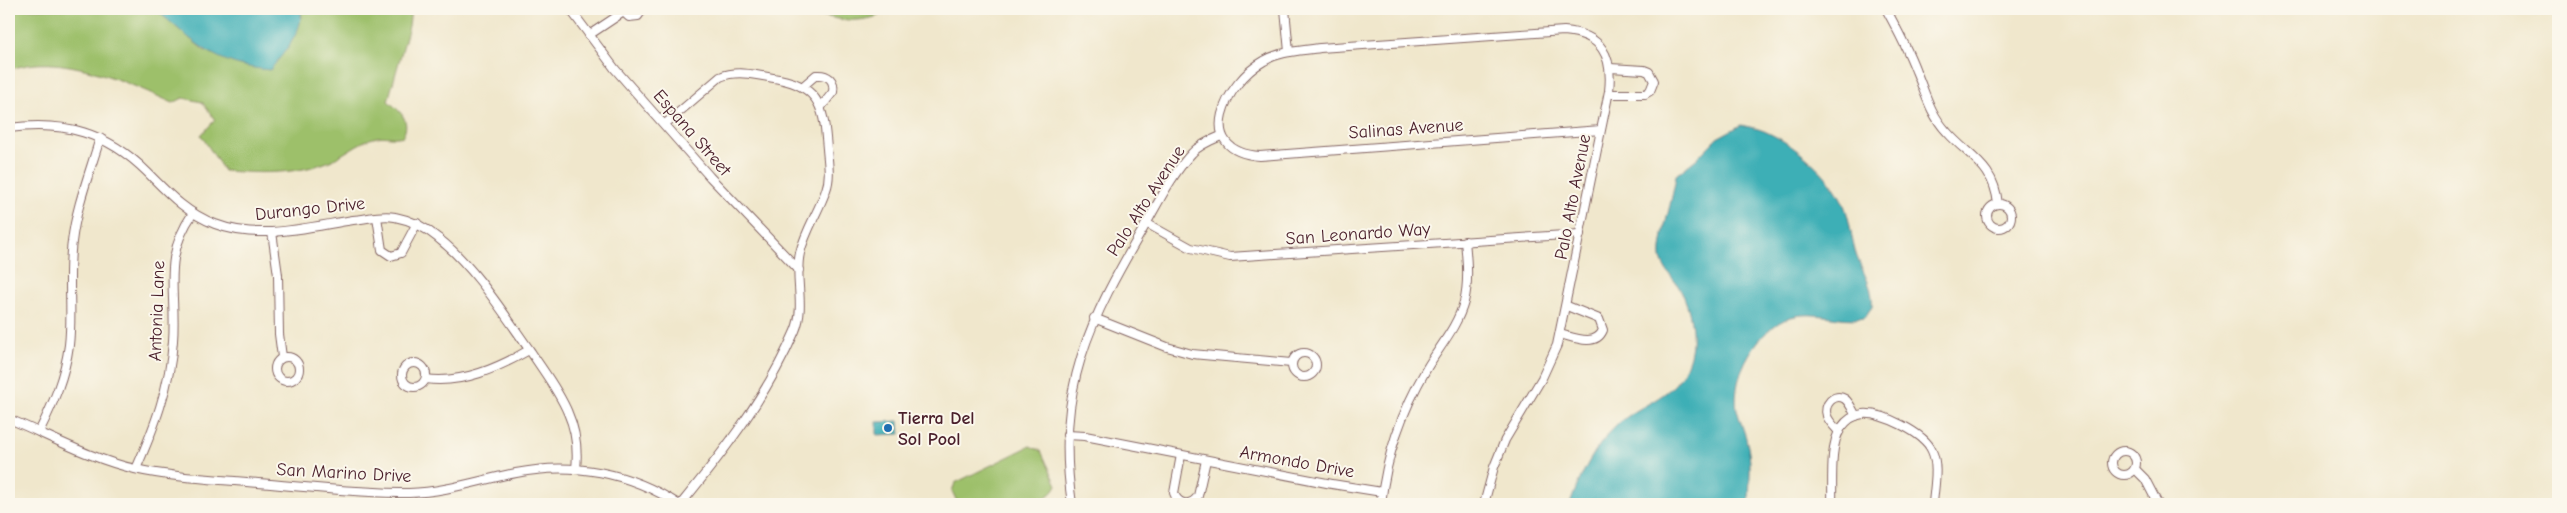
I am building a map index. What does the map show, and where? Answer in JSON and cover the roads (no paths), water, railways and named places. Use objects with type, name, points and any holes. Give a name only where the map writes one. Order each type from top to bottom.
[{"type":"street","name":"Espana Street","points":[[570,9],[600,52],[710,177],[799,270]]},
{"type":"street","points":[[589,35],[621,11],[634,17],[644,9]]},
{"type":"street","points":[[1285,9],[1289,52]]},
{"type":"street","points":[[1886,9],[1937,120],[1957,143],[1983,165],[1996,187],[1998,204]]},
{"type":"street","name":"Palo Alto Avenue","points":[[1072,504],[1067,435],[1079,362],[1094,318],[1146,223],[1192,153],[1221,136],[1223,115],[1232,91],[1239,82],[1264,61],[1289,52],[1564,31],[1583,34],[1591,38],[1606,53],[1610,68],[1609,94],[1567,306],[1560,334],[1542,378],[1504,440],[1484,504]]},
{"type":"street","points":[[1609,94],[1645,94],[1650,91],[1654,81],[1650,72],[1644,70],[1610,68]]},
{"type":"street","points":[[665,124],[720,77],[728,74],[750,74],[791,81],[802,87],[821,108],[829,180],[800,253],[800,303],[795,331],[761,398],[741,429],[680,504]]},
{"type":"street","points":[[802,87],[816,75],[828,76],[832,81],[833,92],[821,108]]},
{"type":"street","name":"Durango Drive","points":[[9,128],[58,125],[100,138],[133,159],[168,194],[193,213],[231,229],[272,232],[377,216],[392,216],[417,223],[440,240],[476,278],[502,310],[553,384],[569,415],[577,444],[576,469]]},
{"type":"street","name":"Salinas Avenue","points":[[1221,136],[1226,144],[1236,152],[1260,156],[1601,130]]},
{"type":"street","points":[[39,432],[53,404],[65,367],[70,324],[72,242],[75,224],[100,138]]},
{"type":"street","name":"Antonia Lane","points":[[136,469],[159,414],[165,391],[173,342],[173,254],[182,229],[193,213]]},
{"type":"street","name":"Durango Drive","points":[[377,216],[382,250],[391,256],[401,253],[417,223]]},
{"type":"street","name":"San Leonardo Way","points":[[1146,223],[1191,248],[1230,257],[1580,234]]},
{"type":"street","points":[[272,232],[278,274],[279,334],[282,357]]},
{"type":"street","points":[[1381,504],[1392,448],[1405,414],[1426,370],[1456,324],[1464,301],[1467,280],[1465,241]]},
{"type":"street","points":[[1560,334],[1591,340],[1599,337],[1604,330],[1599,318],[1567,306]]},
{"type":"street","points":[[1094,318],[1167,347],[1192,354],[1291,363]]},
{"type":"street","points":[[426,379],[444,381],[460,378],[488,370],[529,350]]},
{"type":"street","points":[[1839,432],[1826,414],[1826,406],[1832,400],[1840,397],[1846,400],[1856,416]]},
{"type":"street","points":[[1832,504],[1834,452],[1839,432],[1846,422],[1856,416],[1870,414],[1915,432],[1927,441],[1934,458],[1933,504]]},
{"type":"street","name":"San Marino Drive","points":[[9,419],[98,458],[136,469],[173,475],[410,493],[440,490],[541,468],[576,469],[616,475],[636,481],[680,504]]},
{"type":"street","name":"Armondo Drive","points":[[1067,435],[1084,436],[1382,492]]},
{"type":"street","points":[[1181,455],[1174,493],[1180,502],[1185,504],[1190,503],[1198,496],[1206,460]]},
{"type":"street","points":[[2135,469],[2145,479],[2158,504]]},
{"type":"water","points":[[155,9],[301,9],[301,17],[292,42],[270,70],[234,63],[219,57],[194,42]]},
{"type":"water","points":[[1741,125],[1764,131],[1787,143],[1810,161],[1831,182],[1846,211],[1855,251],[1870,288],[1872,307],[1864,318],[1846,319],[1818,315],[1791,317],[1779,323],[1757,342],[1742,368],[1736,396],[1737,410],[1746,437],[1749,454],[1749,504],[1570,504],[1588,462],[1608,434],[1626,417],[1667,391],[1683,373],[1689,359],[1692,342],[1690,314],[1680,289],[1666,270],[1661,257],[1662,240],[1676,175],[1695,160],[1717,138]]},
{"type":"water","name":"Tierra Del Sol Pool","points":[[899,421],[900,434],[877,435],[877,422]]},
{"type":"place","name":"Tierra Del Sol Pool","points":[[888,428]]}]
